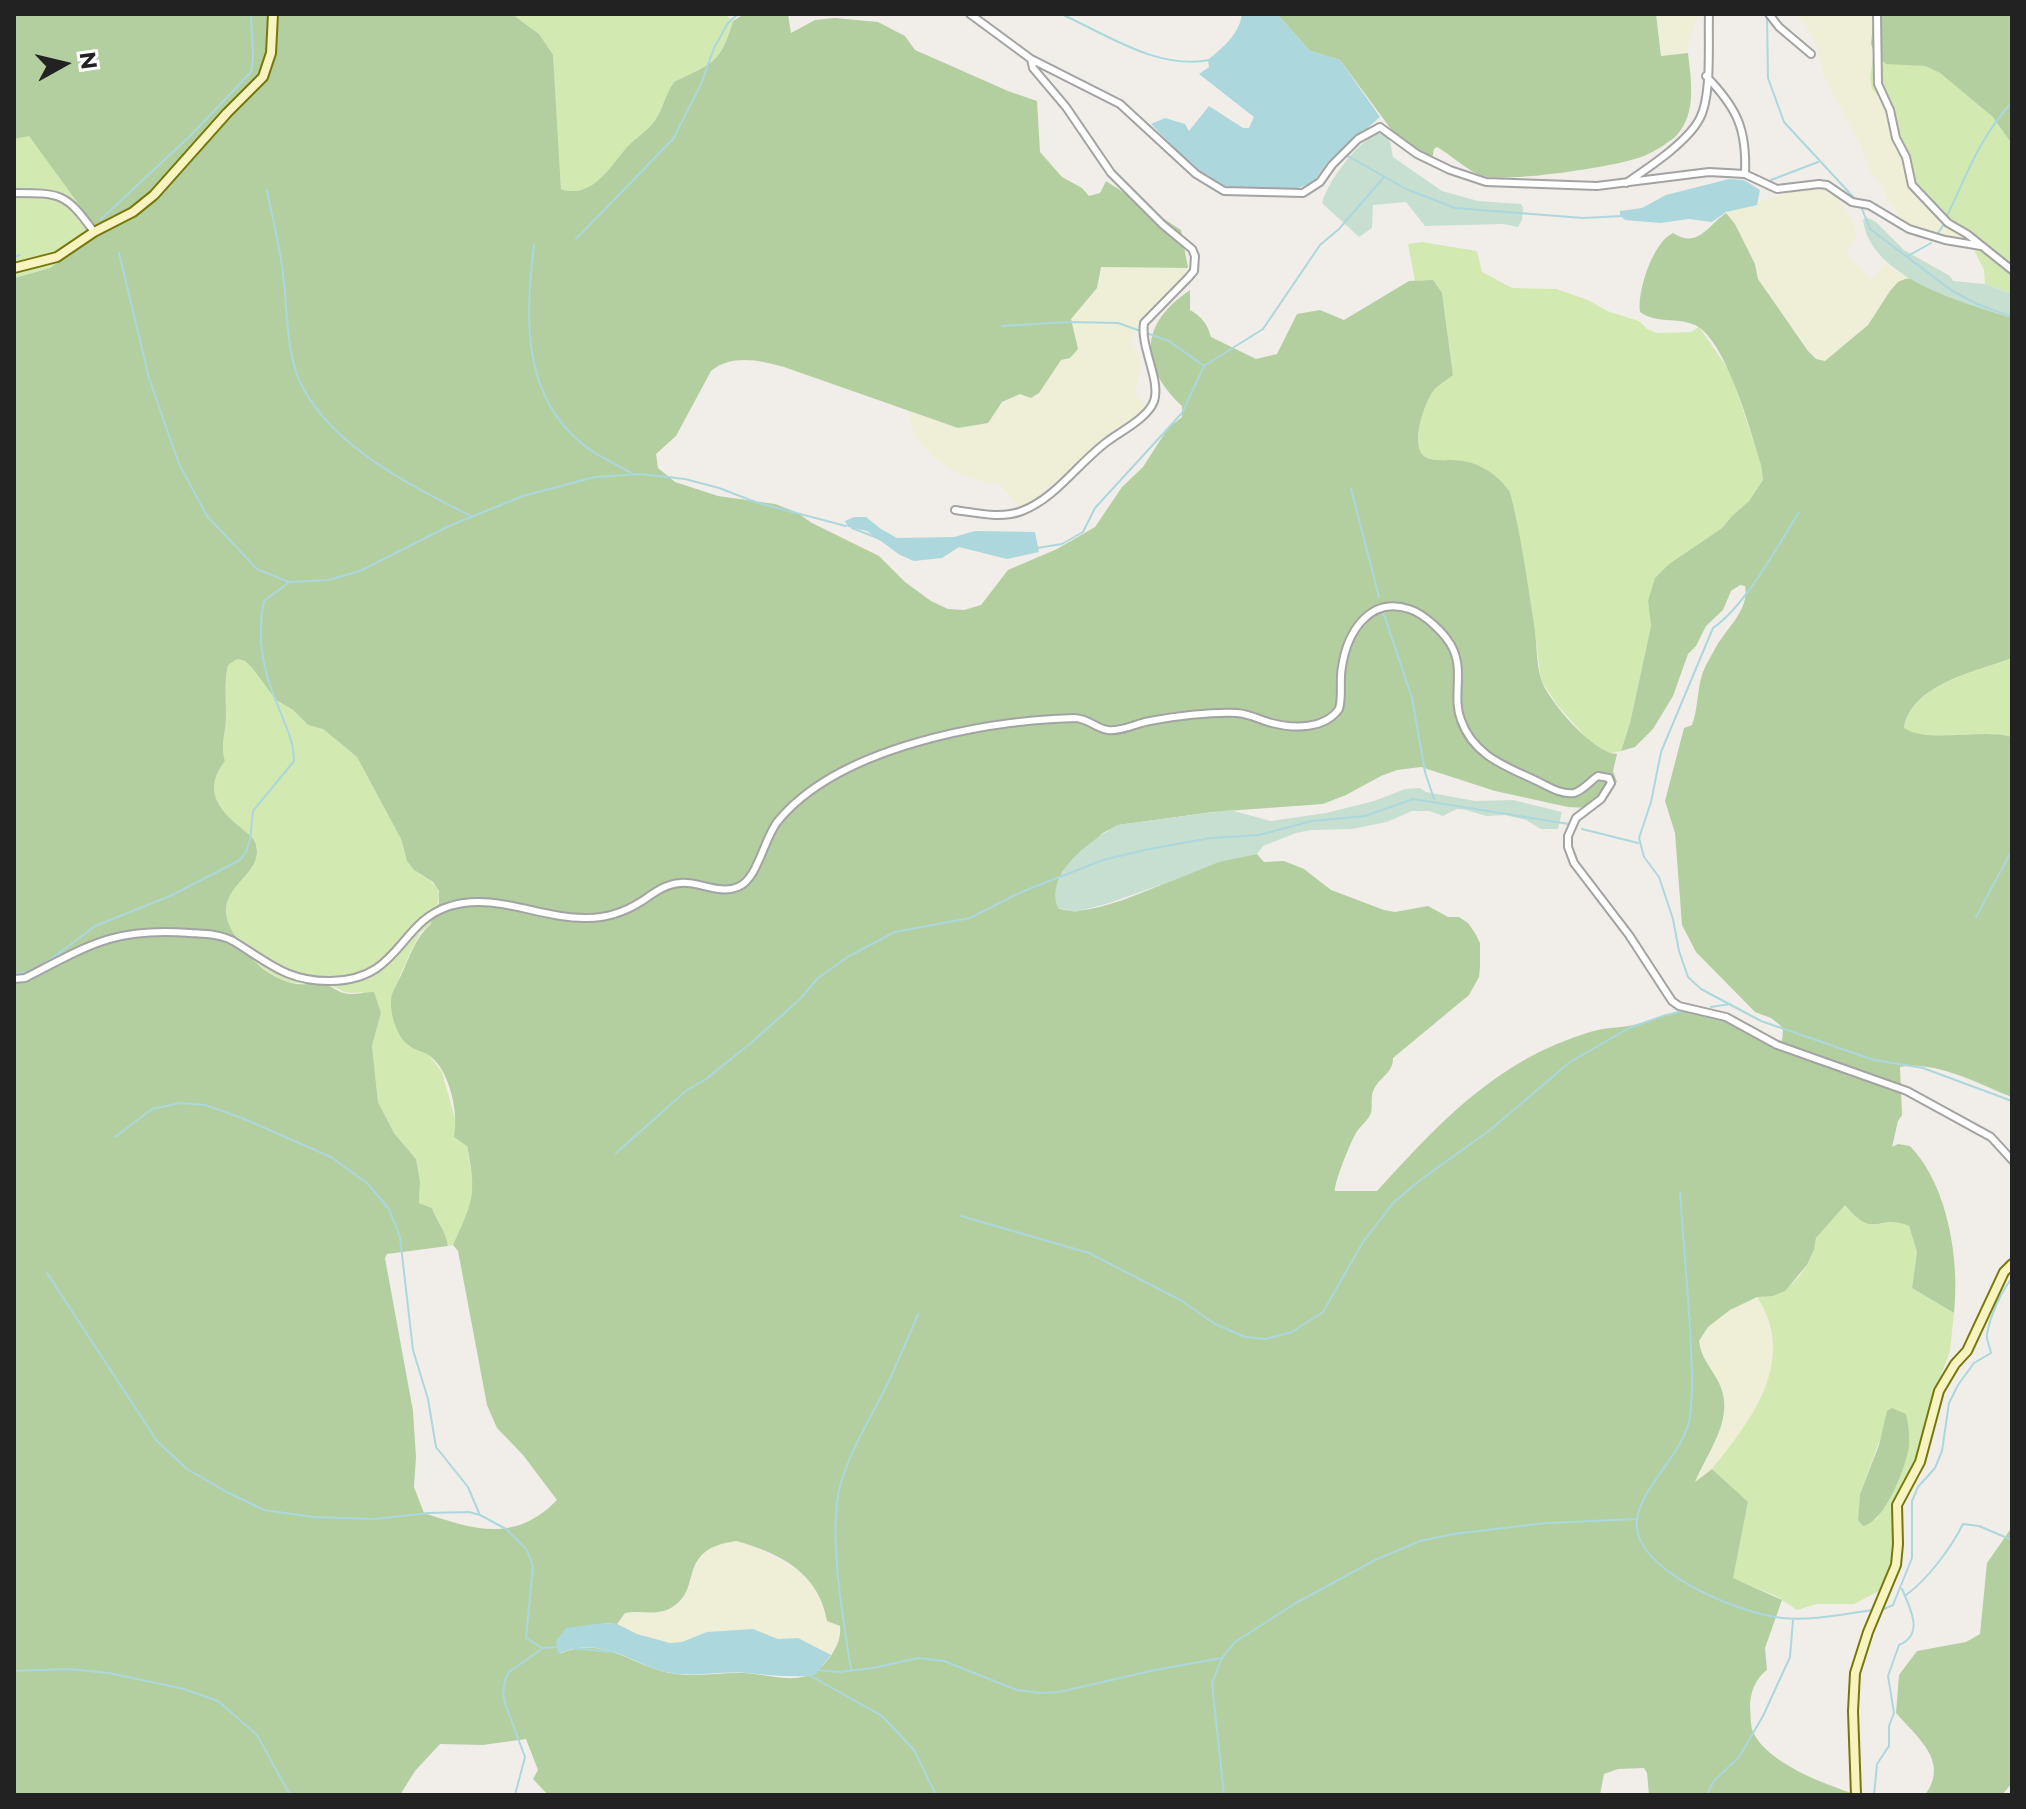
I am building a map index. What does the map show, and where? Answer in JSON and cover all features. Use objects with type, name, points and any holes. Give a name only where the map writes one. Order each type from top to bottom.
[{"type":"street","points":[[14,268],[57,257],[94,232],[133,212],[154,195],[263,77],[271,53],[273,14]]},
{"type":"street","points":[[970,14],[1031,59],[1120,104],[1196,174],[1211,186],[1224,191],[1303,193],[1320,182],[1358,139],[1380,127],[1417,154],[1450,170],[1486,182],[1570,186],[1625,184],[1709,172],[1745,174],[1777,189],[1827,185],[1852,202],[1869,205],[1920,233],[1981,246]]},
{"type":"street","points":[[1625,184],[1656,162],[1700,118],[1709,14]]},
{"type":"street","points":[[1769,14],[1779,27],[1811,54]]},
{"type":"street","points":[[1877,14],[1878,84],[1890,110],[1896,138],[1906,157],[1909,180],[1941,217],[2012,270]]},
{"type":"street","points":[[955,510],[1003,515],[1014,514],[1034,505],[1092,453],[1150,409],[1155,396],[1144,340],[1144,323],[1178,290],[1194,271],[1196,263],[1192,249],[1111,173],[1066,107],[1033,68],[1031,59]]},
{"type":"street","points":[[1706,76],[1727,99],[1739,119],[1745,148],[1745,174]]},
{"type":"street","points":[[14,193],[60,196],[72,204],[94,232]]},
{"type":"street","points":[[14,979],[25,978],[103,939],[161,930],[220,936],[280,972],[307,980],[336,982],[378,970],[427,919],[449,906],[484,903],[586,918],[617,914],[675,883],[734,889],[746,883],[777,822],[804,795],[849,768],[943,735],[1077,718],[1113,730],[1158,720],[1230,713],[1288,726],[1328,721],[1339,709],[1342,665],[1363,618],[1372,611],[1398,607],[1411,609],[1425,617],[1453,648],[1458,663],[1457,709],[1469,737],[1488,756],[1513,771],[1565,792],[1575,793],[1598,776],[1609,778],[1611,783],[1606,793],[1576,818],[1568,836],[1568,847],[1574,863],[1629,935],[1672,1001],[1679,1006],[1726,1017],[1777,1045],[1907,1091],[1991,1137],[2012,1160]]},
{"type":"street","points":[[1856,1795],[1855,1673],[1896,1565],[1899,1496],[1920,1462],[1939,1391],[1967,1351],[2004,1272],[2012,1264]]},
{"type":"green space","points":[[14,14],[512,14],[539,34],[553,55],[561,189],[572,191],[590,186],[606,173],[626,148],[654,122],[674,82],[713,61],[724,46],[733,21],[744,14],[788,14],[791,33],[815,20],[835,18],[878,22],[905,36],[915,50],[1037,101],[1040,152],[1062,177],[1082,188],[1089,196],[1100,193],[1106,181],[1181,230],[1188,268],[1101,267],[1097,288],[1071,319],[1078,349],[1070,358],[1061,360],[1039,393],[1031,398],[1020,394],[1002,402],[988,423],[958,428],[784,367],[737,360],[711,371],[676,436],[656,454],[658,468],[675,482],[718,496],[775,504],[796,512],[879,556],[905,582],[948,609],[964,610],[981,605],[1008,570],[1057,549],[1095,527],[1122,487],[1143,467],[1168,428],[1182,417],[1182,406],[1158,375],[1152,360],[1151,345],[1161,317],[1190,290],[1190,310],[1204,321],[1211,337],[1256,359],[1277,354],[1297,314],[1320,310],[1344,320],[1409,281],[1433,280],[1442,293],[1453,375],[1434,390],[1426,405],[1418,436],[1421,453],[1430,459],[1477,465],[1499,479],[1510,492],[1524,558],[1541,679],[1545,689],[1573,725],[1596,745],[1617,754],[1613,771],[1617,782],[1588,808],[1568,807],[1495,791],[1421,767],[1381,776],[1323,804],[1213,812],[1118,825],[1103,833],[1062,872],[1058,908],[1073,911],[1093,909],[1220,861],[1257,854],[1264,862],[1284,861],[1304,869],[1331,890],[1384,910],[1395,912],[1428,906],[1468,923],[1480,943],[1479,977],[1469,995],[1393,1058],[1389,1071],[1374,1089],[1371,1113],[1350,1145],[1335,1191],[1377,1191],[1448,1117],[1499,1076],[1557,1044],[1590,1032],[1695,1009],[1782,1041],[1781,1026],[1755,1012],[1696,952],[1682,925],[1675,833],[1665,801],[1684,728],[1692,725],[1694,719],[1703,672],[1741,611],[1745,586],[1740,585],[1731,591],[1723,610],[1706,626],[1696,646],[1688,654],[1673,696],[1653,729],[1635,747],[1621,751],[1651,626],[1648,601],[1655,578],[1669,564],[1722,528],[1749,501],[1763,480],[1744,410],[1717,348],[1695,325],[1653,318],[1640,312],[1644,280],[1659,246],[1673,233],[1696,237],[1726,213],[1755,264],[1758,279],[1808,351],[1816,359],[1825,361],[1868,325],[1890,291],[1905,279],[1913,278],[1944,295],[2012,318],[2012,658],[1932,690],[1909,713],[1904,728],[1926,735],[2012,737],[2012,1097],[1942,1070],[1900,1067],[1902,1115],[1892,1147],[1898,1144],[1910,1146],[1934,1181],[1942,1202],[1953,1248],[1954,1313],[1912,1288],[1917,1252],[1909,1226],[1890,1222],[1870,1224],[1855,1216],[1845,1205],[1816,1238],[1807,1265],[1785,1291],[1757,1297],[1730,1310],[1708,1327],[1699,1341],[1723,1394],[1724,1407],[1718,1433],[1695,1482],[1712,1469],[1748,1502],[1733,1578],[1782,1600],[1765,1648],[1767,1670],[1757,1681],[1751,1696],[1753,1732],[1771,1754],[1784,1763],[1814,1779],[1857,1795],[1649,1795],[1644,1768],[1618,1769],[1604,1774],[1600,1795],[548,1795],[533,1779],[538,1770],[526,1739],[483,1745],[440,1744],[415,1771],[400,1795],[14,1795],[14,278],[50,268],[93,237],[91,221],[29,136],[14,139]],"holes":[[[237,659],[245,661],[253,669],[276,700],[293,710],[308,725],[323,729],[357,757],[401,839],[407,861],[414,870],[433,882],[439,891],[439,903],[432,912],[431,924],[411,952],[392,994],[391,1007],[404,1041],[430,1056],[443,1072],[454,1105],[454,1137],[467,1146],[472,1176],[471,1198],[453,1245],[458,1251],[487,1405],[497,1428],[523,1455],[557,1500],[526,1523],[494,1529],[477,1528],[424,1513],[414,1487],[413,1411],[385,1258],[387,1254],[448,1246],[447,1241],[432,1208],[419,1203],[420,1181],[416,1159],[394,1133],[378,1102],[372,1046],[381,1013],[374,992],[347,994],[327,985],[297,984],[278,978],[254,961],[229,925],[226,912],[230,895],[251,868],[257,854],[254,839],[219,805],[214,789],[225,761],[223,744],[228,665]],[[736,1541],[768,1552],[795,1568],[816,1590],[827,1621],[840,1626],[834,1650],[823,1666],[813,1673],[792,1678],[744,1673],[679,1674],[655,1669],[604,1650],[575,1649],[559,1654],[603,1623],[617,1624],[625,1613],[669,1609],[686,1592],[697,1561],[704,1553]]]},
{"type":"green space","points":[[512,14],[725,14],[733,21],[719,55],[697,71],[674,82],[651,126],[626,148],[598,180],[581,190],[572,191],[561,189],[555,92],[539,34]]},
{"type":"green space","points":[[1277,14],[1656,14],[1661,56],[1688,53],[1691,85],[1688,117],[1677,135],[1654,151],[1634,159],[1539,175],[1483,176],[1437,147],[1432,160],[1399,140],[1340,60],[1310,51]]},
{"type":"green space","points":[[1656,14],[1704,14],[1696,18],[1686,53],[1661,56]]},
{"type":"green space","points":[[1795,14],[1874,14],[1870,77],[1887,105],[1924,200],[1949,228],[1969,238],[1977,246],[1975,252],[1973,248],[1941,243],[1904,223],[1878,179],[1870,172],[1862,148],[1825,78],[1815,42]]},
{"type":"green space","points":[[1874,14],[2012,14],[2012,144],[1993,117],[1940,73],[1925,66],[1886,64],[1875,54],[1871,44]]},
{"type":"green space","points":[[1874,52],[1940,73],[1994,117],[2012,144],[2012,294],[1985,284],[1984,270],[1975,252],[1977,246],[1969,238],[1949,228],[1911,188],[1887,105],[1872,89],[1870,77]]},
{"type":"green space","points":[[1377,134],[1388,138],[1393,157],[1442,191],[1478,201],[1521,204],[1522,220],[1518,227],[1503,224],[1425,226],[1406,202],[1373,205],[1372,228],[1359,237],[1322,203],[1344,164],[1360,145]]},
{"type":"green space","points":[[29,136],[67,184],[84,211],[93,237],[50,268],[14,278],[14,139]]},
{"type":"green space","points":[[1818,184],[1834,191],[1854,224],[1856,237],[1846,253],[1871,279],[1886,263],[1895,271],[1913,278],[1905,279],[1890,291],[1868,325],[1825,361],[1816,359],[1808,351],[1758,279],[1755,264],[1735,224],[1725,212]]},
{"type":"green space","points":[[1866,217],[1876,222],[1904,250],[1950,276],[1953,281],[1985,284],[2012,294],[2012,318],[1946,296],[1901,273],[1882,258],[1869,240],[1863,220]]},
{"type":"green space","points":[[1422,242],[1477,251],[1482,272],[1512,288],[1556,289],[1639,321],[1657,333],[1691,332],[1699,327],[1731,373],[1763,480],[1749,501],[1722,528],[1669,564],[1648,601],[1651,626],[1621,751],[1608,754],[1590,742],[1558,706],[1541,680],[1510,492],[1492,474],[1477,465],[1430,459],[1421,453],[1418,436],[1426,405],[1436,388],[1453,375],[1442,293],[1423,280],[1415,281],[1408,244]]},
{"type":"green space","points":[[1101,267],[1188,268],[1159,311],[1135,328],[1132,344],[1139,354],[1140,368],[1135,394],[1149,409],[1073,472],[1044,489],[1032,507],[1022,510],[998,482],[987,483],[954,471],[932,456],[915,437],[908,411],[958,428],[1020,394],[1054,369],[1061,360],[1071,319],[1097,288]]},
{"type":"green space","points":[[2012,658],[2012,737],[1926,735],[1904,729],[1909,714],[1932,690]]},
{"type":"green space","points":[[237,659],[245,661],[253,669],[276,700],[293,710],[308,725],[323,729],[357,757],[401,839],[408,862],[438,889],[439,897],[431,924],[420,933],[410,953],[392,994],[392,1005],[396,1027],[408,1046],[428,1054],[442,1072],[457,1126],[467,1146],[474,1192],[465,1222],[453,1245],[448,1246],[432,1208],[419,1203],[420,1181],[416,1159],[394,1133],[378,1102],[372,1046],[381,1013],[362,992],[347,992],[323,984],[291,982],[276,976],[244,950],[230,927],[226,915],[227,903],[257,854],[254,839],[225,813],[214,789],[225,761],[223,744],[228,664]]},
{"type":"green space","points":[[1420,788],[1426,792],[1475,801],[1513,800],[1562,812],[1558,829],[1541,829],[1526,820],[1505,815],[1486,816],[1457,809],[1443,816],[1429,811],[1412,811],[1387,822],[1352,829],[1311,830],[1263,846],[1257,854],[1219,862],[1106,904],[1075,912],[1058,908],[1055,895],[1064,870],[1095,839],[1118,825],[1230,810],[1271,821],[1326,813],[1374,801],[1405,789]]},
{"type":"green space","points":[[1845,1204],[1872,1225],[1898,1221],[1909,1226],[1917,1252],[1912,1288],[1954,1313],[1950,1351],[1938,1384],[1926,1443],[1897,1495],[1897,1554],[1881,1590],[1854,1604],[1817,1604],[1797,1610],[1776,1596],[1732,1578],[1748,1503],[1712,1469],[1755,1409],[1771,1366],[1773,1343],[1768,1320],[1757,1297],[1776,1293],[1792,1284],[1809,1261],[1818,1234]],"holes":[[[1882,1434],[1880,1512],[1877,1519],[1858,1521],[1860,1494]]]},
{"type":"green space","points":[[1757,1297],[1765,1309],[1775,1348],[1768,1380],[1744,1430],[1712,1469],[1695,1483],[1719,1383],[1700,1354],[1698,1341],[1708,1327],[1730,1310]]},
{"type":"green space","points":[[1892,1408],[1906,1414],[1909,1438],[1907,1455],[1886,1504],[1879,1515],[1863,1526],[1858,1520],[1860,1494],[1879,1445],[1887,1411]]},
{"type":"green space","points":[[2012,1527],[2012,1783],[2002,1795],[1925,1795],[1932,1783],[1933,1761],[1921,1741],[1896,1713],[1899,1675],[1917,1651],[1966,1642],[1980,1634],[1987,1563]]},
{"type":"green space","points":[[736,1541],[762,1550],[809,1577],[830,1621],[841,1626],[841,1636],[831,1655],[798,1638],[778,1639],[753,1629],[707,1632],[682,1642],[670,1643],[637,1634],[617,1624],[624,1613],[660,1612],[670,1608],[687,1591],[698,1556],[711,1546]]},
{"type":"water","points":[[1242,14],[1277,14],[1310,51],[1340,60],[1380,117],[1327,163],[1313,183],[1291,190],[1231,188],[1212,181],[1151,124],[1165,118],[1185,124],[1189,131],[1209,106],[1243,128],[1249,128],[1254,117],[1199,74],[1209,67],[1208,60],[1234,34]]},
{"type":"water","points":[[1729,179],[1744,180],[1760,190],[1757,205],[1726,212],[1712,222],[1689,219],[1660,223],[1625,220],[1620,215],[1620,211],[1642,208],[1666,195]]},
{"type":"water","points":[[866,517],[897,538],[954,537],[975,531],[1035,532],[1039,552],[1007,559],[959,547],[942,558],[914,561],[900,555],[867,531],[848,527],[845,521]]},
{"type":"water","points":[[617,1624],[637,1634],[670,1643],[682,1642],[707,1632],[753,1629],[778,1639],[798,1638],[831,1655],[815,1675],[789,1676],[678,1674],[607,1650],[592,1648],[558,1654],[556,1641],[566,1628]]},
{"type":"waterway","points":[[101,219],[190,136],[251,72],[251,14]]},
{"type":"waterway","points":[[576,239],[673,139],[701,84],[714,48],[728,23],[738,14]]},
{"type":"waterway","points":[[1061,14],[1152,55],[1190,62],[1210,60]]},
{"type":"waterway","points":[[1767,16],[1768,78],[1784,122],[1857,201]]},
{"type":"waterway","points":[[1946,218],[1982,144],[2012,102]]},
{"type":"waterway","points":[[1348,156],[1406,189],[1455,208],[1583,218],[1623,216]]},
{"type":"waterway","points":[[1771,180],[1818,162]]},
{"type":"waterway","points":[[1037,548],[1062,544],[1083,532],[1095,508],[1182,413],[1204,366],[1263,329],[1320,245],[1339,229],[1384,177]]},
{"type":"waterway","points":[[267,190],[282,264],[290,347],[303,388],[317,410],[335,429],[377,464],[471,516]]},
{"type":"waterway","points":[[1862,209],[1870,229],[1951,290],[2012,317]]},
{"type":"waterway","points":[[1938,233],[1944,224]]},
{"type":"waterway","points":[[1908,256],[1931,243]]},
{"type":"waterway","points":[[534,245],[529,326],[538,379],[549,404],[564,426],[585,446],[633,474]]},
{"type":"waterway","points":[[119,253],[149,378],[179,464],[207,516],[257,569],[289,582],[329,580],[360,571],[449,526],[523,496],[595,477],[640,474],[685,479],[758,503],[846,526]]},
{"type":"waterway","points":[[14,257],[20,255]]},
{"type":"waterway","points":[[1002,326],[1118,323],[1169,341],[1204,366]]},
{"type":"waterway","points":[[1351,489],[1379,597]]},
{"type":"waterway","points":[[1799,512],[1749,591],[1713,628],[1661,752],[1651,802],[1639,838],[1644,857],[1659,877],[1688,977],[1701,989],[1761,1021],[1874,1060],[1923,1068],[2012,1101]]},
{"type":"waterway","points":[[852,528],[880,539]]},
{"type":"waterway","points":[[14,974],[28,972],[50,960],[95,926],[170,896],[240,860],[246,852],[253,811],[294,761],[291,740],[268,680],[261,641],[264,601],[288,583]]},
{"type":"waterway","points":[[1383,612],[1412,698],[1425,772],[1434,799]]},
{"type":"waterway","points":[[616,1153],[687,1090],[706,1079],[752,1042],[800,999],[818,978],[849,956],[895,932],[970,918],[1019,893],[1103,860],[1211,838],[1259,835],[1312,821],[1365,816],[1413,799],[1569,824]]},
{"type":"waterway","points":[[1582,829],[1638,843]]},
{"type":"waterway","points":[[1976,917],[2012,850]]},
{"type":"waterway","points":[[1711,1007],[1730,1004]]},
{"type":"waterway","points":[[961,1216],[1089,1253],[1182,1301],[1215,1324],[1245,1337],[1266,1339],[1292,1332],[1323,1312],[1363,1242],[1393,1203],[1419,1181],[1490,1130],[1570,1062],[1629,1028],[1689,1010]]},
{"type":"waterway","points":[[115,1137],[152,1109],[180,1103],[205,1105],[331,1157],[367,1183],[389,1209],[400,1237],[413,1350],[428,1399],[436,1447],[468,1487],[479,1513]]},
{"type":"waterway","points":[[1680,1192],[1690,1326],[1690,1417],[1680,1443],[1641,1506],[1637,1519],[1639,1538],[1669,1572],[1691,1586],[1741,1608],[1793,1619],[1873,1610]]},
{"type":"waterway","points":[[47,1273],[157,1441],[187,1469],[225,1491],[264,1510],[314,1517],[375,1519],[469,1512],[506,1529],[527,1550],[533,1566],[526,1638],[542,1648]]},
{"type":"waterway","points":[[1884,1609],[1893,1605],[1912,1558],[1912,1501],[1918,1487],[1935,1468],[1942,1451],[1949,1403],[1974,1363],[1991,1353],[1988,1327],[1996,1304],[2012,1278]]},
{"type":"waterway","points":[[851,1669],[836,1552],[840,1486],[855,1446],[889,1381],[918,1314]]},
{"type":"waterway","points":[[1224,1795],[1212,1683],[1222,1658],[1235,1642],[1296,1603],[1375,1560],[1420,1541],[1546,1523],[1637,1519]]},
{"type":"waterway","points":[[1906,1595],[1938,1562],[1963,1524],[1979,1526],[2012,1540]]},
{"type":"waterway","points":[[1874,1795],[1877,1764],[1889,1746],[1889,1726],[1894,1713],[1888,1676],[1899,1645],[1912,1634],[1913,1627],[1902,1589]]},
{"type":"waterway","points":[[1707,1795],[1713,1782],[1739,1757],[1763,1716],[1790,1657],[1793,1620]]},
{"type":"waterway","points":[[515,1795],[525,1757],[503,1695],[505,1680],[509,1672],[543,1648],[557,1647]]},
{"type":"waterway","points":[[571,1648],[613,1652]]},
{"type":"waterway","points":[[818,1670],[839,1672],[873,1668],[918,1658],[944,1661],[1017,1690],[1041,1693],[1059,1692],[1222,1658]]},
{"type":"waterway","points":[[14,1671],[68,1669],[109,1673],[184,1689],[218,1701],[257,1735],[290,1795]]},
{"type":"waterway","points":[[809,1675],[882,1716],[914,1750],[936,1795]]}]
